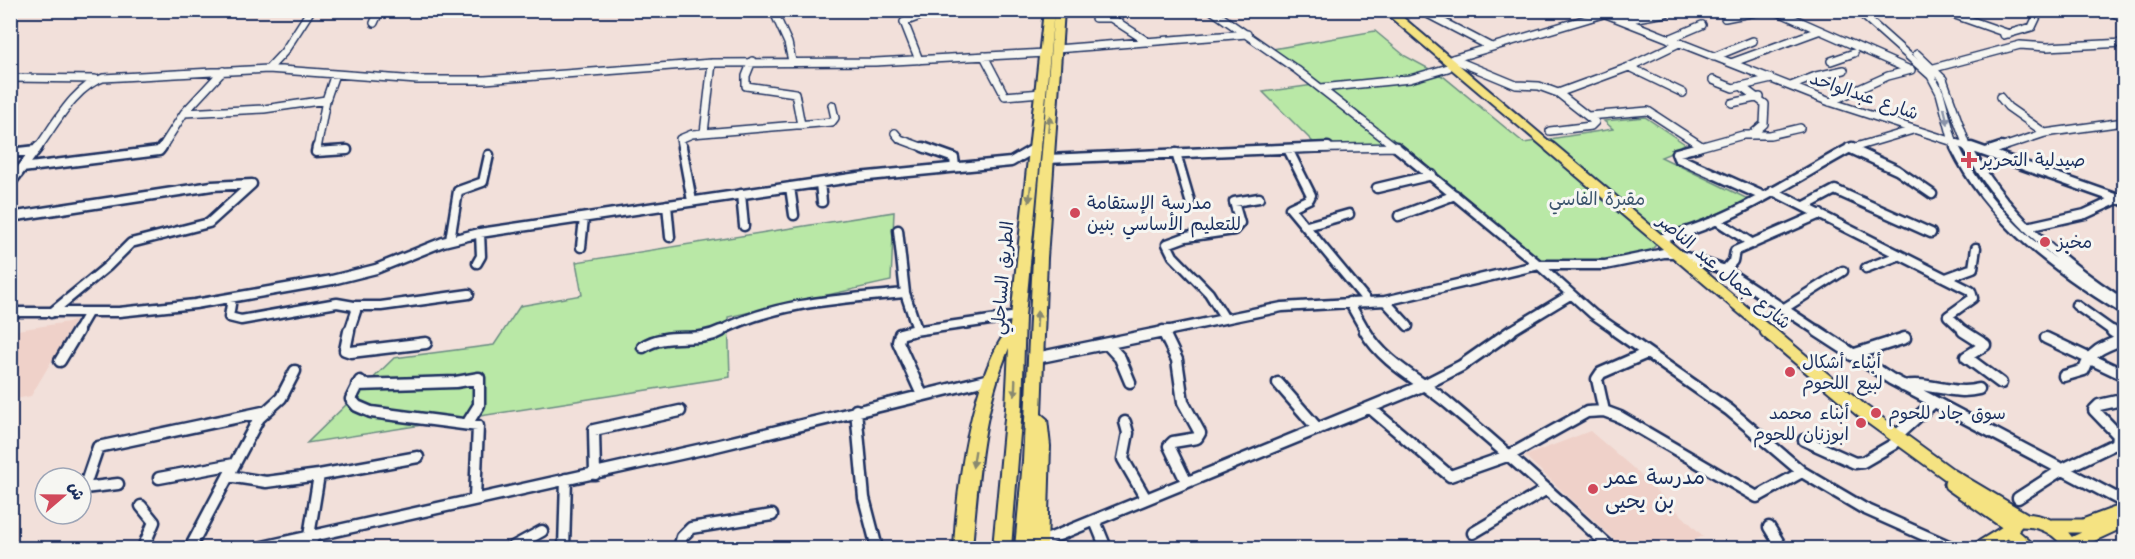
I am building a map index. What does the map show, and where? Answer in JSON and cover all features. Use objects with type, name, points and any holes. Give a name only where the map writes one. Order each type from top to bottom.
[{"type":"highway","name":"الطريق الساحلي","points":[[1034,547],[1031,461],[1047,159],[1050,51],[1054,12]]},
{"type":"highway","name":"الطريق الساحلي","points":[[1002,549],[1010,462],[1018,321],[1032,171],[1041,93],[1050,51]]},
{"type":"highway","points":[[963,549],[974,459],[990,379],[1006,337],[1018,321]]},
{"type":"highway","points":[[1034,396],[1042,446],[1034,547]]},
{"type":"main road","name":"شارع جمال عبد الناصر","points":[[1381,10],[1450,63],[1787,358],[1895,440],[2015,525]]},
{"type":"main road","name":"شارع جمال عبد الناصر","points":[[1388,10],[1658,240],[1669,253]]},
{"type":"main road","points":[[1980,549],[2015,525],[2083,526],[2124,511]]},
{"type":"main road","points":[[2049,526],[2071,548],[2124,520]]},
{"type":"main road","points":[[2015,525],[2014,536],[2028,549]]},
{"type":"street","points":[[268,69],[285,52],[311,10]]},
{"type":"street","points":[[374,23],[380,10]]},
{"type":"street","points":[[773,10],[788,43],[792,61]]},
{"type":"street","points":[[1211,10],[1321,88],[1432,175],[1539,265],[1570,295],[1729,410],[1802,472],[1863,508],[1953,549]]},
{"type":"street","points":[[1420,10],[1491,46]]},
{"type":"street","points":[[1725,18],[1766,10]]},
{"type":"street","points":[[1774,10],[1910,70]]},
{"type":"street","points":[[1857,10],[1930,69],[1939,88],[1952,141],[1976,180],[2032,243],[2067,273],[2124,310]]},
{"type":"street","points":[[1864,10],[1930,69],[1947,89],[1966,146],[1990,186],[2026,227],[2073,270],[2124,303]]},
{"type":"street","points":[[1941,10],[2009,34]]},
{"type":"street","points":[[2020,45],[2002,36],[2032,27],[2040,10]]},
{"type":"street","points":[[2108,10],[2124,18]]},
{"type":"street","points":[[1321,88],[1410,79],[1491,46],[1600,12]]},
{"type":"street","name":"شارع عبدالواحد","points":[[1600,12],[1830,102],[2123,199]]},
{"type":"street","points":[[1621,21],[1666,13]]},
{"type":"street","points":[[919,60],[904,22],[920,16]]},
{"type":"street","points":[[1095,18],[1111,18],[1148,42]]},
{"type":"street","points":[[1669,39],[1702,25]]},
{"type":"street","points":[[1731,63],[1818,31]]},
{"type":"street","points":[[10,78],[84,77],[95,80],[268,69],[417,80],[485,80],[752,61],[919,60],[1247,34]]},
{"type":"street","points":[[1714,57],[1753,41]]},
{"type":"street","points":[[1558,93],[1629,67],[1679,43]]},
{"type":"street","points":[[1830,102],[1879,80],[1910,70],[1930,69],[2020,45],[2047,47],[2124,43]]},
{"type":"street","points":[[1791,87],[1816,76],[1842,71],[1832,61],[1854,53]]},
{"type":"street","points":[[984,56],[1005,96],[1041,93]]},
{"type":"street","points":[[752,61],[746,76],[746,86],[795,93],[801,125]]},
{"type":"street","points":[[704,133],[712,63]]},
{"type":"street","points":[[1450,63],[1516,85],[1539,86],[1558,93],[1595,124],[1550,131]]},
{"type":"street","points":[[1629,67],[1683,93]]},
{"type":"street","points":[[22,168],[159,151],[184,113],[223,72]]},
{"type":"street","points":[[335,74],[326,100],[316,152],[347,150]]},
{"type":"street","points":[[1713,80],[1731,88],[1772,79]]},
{"type":"street","points":[[10,184],[75,98],[88,83],[95,80]]},
{"type":"street","points":[[1741,86],[1760,97],[1765,104],[1765,121],[1751,135]]},
{"type":"street","points":[[1732,103],[1760,97]]},
{"type":"street","points":[[2000,97],[2008,107],[2045,133]]},
{"type":"street","points":[[184,113],[264,109],[326,100]]},
{"type":"street","points":[[692,201],[678,142],[682,137],[835,120],[832,105]]},
{"type":"street","points":[[1588,116],[1648,111],[1700,145]]},
{"type":"street","points":[[1878,119],[1886,136]]},
{"type":"street","points":[[1986,152],[2045,133],[2124,122]]},
{"type":"street","points":[[1763,196],[1675,155],[1700,145],[1751,135],[1770,135],[1800,128]]},
{"type":"street","points":[[1658,240],[1684,234],[1716,220],[1849,148],[1914,130]]},
{"type":"street","points":[[895,133],[900,139],[947,154],[954,158],[955,167]]},
{"type":"street","points":[[1047,159],[1396,147]]},
{"type":"street","points":[[1011,162],[1035,148]]},
{"type":"street","points":[[1849,148],[1897,170],[1932,194]]},
{"type":"street","points":[[1288,149],[1311,195],[1309,199],[1290,208],[1307,226],[1347,281],[1368,302]]},
{"type":"street","points":[[10,153],[36,150]]},
{"type":"street","points":[[1176,153],[1190,201]]},
{"type":"street","points":[[450,240],[458,191],[483,182],[489,155]]},
{"type":"street","points":[[10,312],[140,311],[232,298],[375,269],[450,240],[480,233],[790,187],[1011,162],[1025,164],[1032,171]]},
{"type":"street","points":[[1377,188],[1432,175]]},
{"type":"street","points":[[820,183],[822,202]]},
{"type":"street","points":[[10,217],[212,186],[252,184],[209,223],[131,243],[108,266],[51,313]]},
{"type":"street","points":[[790,187],[794,215]]},
{"type":"street","points":[[1773,190],[1898,256],[1946,278],[1974,295],[1948,316],[1956,326],[1985,345],[1966,357],[2001,383]]},
{"type":"street","points":[[1805,206],[1835,190],[1931,233]]},
{"type":"street","points":[[741,194],[744,226]]},
{"type":"street","points":[[1399,216],[1455,195]]},
{"type":"street","points":[[1224,317],[1209,294],[1173,256],[1167,244],[1186,237],[1234,230],[1240,223],[1234,202],[1259,198]]},
{"type":"street","points":[[2026,227],[2085,214],[2123,199]]},
{"type":"street","points":[[667,205],[670,237]]},
{"type":"street","points":[[1307,226],[1349,214]]},
{"type":"street","points":[[1725,270],[1733,261],[1735,251],[1820,214]]},
{"type":"street","points":[[581,247],[584,218]]},
{"type":"street","points":[[1716,220],[1753,244]]},
{"type":"street","points":[[897,230],[905,293],[918,329]]},
{"type":"street","points":[[477,263],[481,256],[480,233]]},
{"type":"street","points":[[1946,278],[1973,268],[1976,248]]},
{"type":"street","points":[[1035,358],[1224,317],[1304,304],[1385,300],[1539,265],[1605,265],[1669,253],[1725,270],[1852,355],[1903,386],[2124,502]]},
{"type":"street","points":[[1866,268],[1898,256]]},
{"type":"street","points":[[1783,309],[1843,271]]},
{"type":"street","points":[[643,347],[651,341],[669,337],[711,336],[744,319],[784,310],[905,293]]},
{"type":"street","points":[[232,298],[229,317],[241,320],[337,303],[354,306],[381,306],[469,294]]},
{"type":"street","points":[[1034,547],[1186,481],[1422,386],[1461,366],[1533,315],[1570,295]]},
{"type":"street","points":[[1385,300],[1408,326]]},
{"type":"street","points":[[1349,302],[1372,344],[1422,386],[1447,402],[1510,455],[1611,549]]},
{"type":"street","points":[[2076,305],[2124,339]]},
{"type":"street","points":[[354,306],[356,311],[344,346],[345,350],[359,352],[426,343]]},
{"type":"street","points":[[60,361],[88,313]]},
{"type":"street","points":[[922,395],[898,342],[900,334],[918,329],[1018,321]]},
{"type":"street","points":[[1163,331],[1177,360],[1183,402],[1200,433],[1197,438],[1173,442],[1169,446],[1186,481]]},
{"type":"street","points":[[1852,355],[1905,338]]},
{"type":"street","points":[[2046,338],[2124,375]]},
{"type":"street","points":[[2064,376],[2084,370],[2088,358],[2101,347],[2124,339]]},
{"type":"street","points":[[1107,344],[1120,358],[1130,382]]},
{"type":"street","points":[[1604,411],[1597,379],[1601,373],[1647,352]]},
{"type":"street","points":[[190,549],[263,412],[281,399],[295,371]]},
{"type":"street","points":[[469,422],[479,405],[479,378],[456,382],[358,383],[351,399],[366,411],[469,422],[478,426],[475,498]]},
{"type":"street","points":[[258,549],[310,540],[475,498],[595,474],[990,379]]},
{"type":"street","points":[[1903,386],[1925,382],[1960,394],[1979,389]]},
{"type":"street","points":[[1278,383],[1318,429]]},
{"type":"street","points":[[2018,498],[2063,469],[2117,443],[2118,435],[2094,410],[2099,405],[2117,401]]},
{"type":"street","points":[[1804,440],[1855,463],[1863,462],[1895,440],[1933,403]]},
{"type":"street","points":[[1370,408],[1449,476],[1459,475],[1510,455],[1587,412],[1604,411],[1620,417],[1757,497],[1802,472]]},
{"type":"street","points":[[856,410],[864,498],[877,549]]},
{"type":"street","points":[[595,474],[594,430],[680,411]]},
{"type":"street","points":[[118,484],[84,488],[98,447],[138,442],[225,418],[263,412]]},
{"type":"street","points":[[1125,422],[1128,433],[1123,459],[1146,499]]},
{"type":"street","points":[[228,476],[266,482],[320,475],[418,457]]},
{"type":"street","points":[[159,478],[234,464]]},
{"type":"street","points":[[310,540],[320,475]]},
{"type":"street","points":[[564,549],[566,479]]},
{"type":"street","points":[[1473,533],[1547,489]]},
{"type":"street","points":[[141,506],[154,522],[143,549]]},
{"type":"street","points":[[679,549],[682,537],[695,527],[772,515]]},
{"type":"street","points":[[1095,520],[1106,549]]},
{"type":"street","points":[[1769,527],[1782,549]]},
{"type":"street","points":[[511,549],[542,531]]},
{"type":"shaded area","points":[[75,321],[31,396],[11,400],[11,331]]},
{"type":"shaded area","points":[[1590,431],[1633,468],[1703,536],[1677,548],[1623,548],[1525,456]]},
{"type":"green space","name":"مقبرة الفاسي","points":[[1375,31],[1405,56],[1444,77],[1524,143],[1613,129],[1604,121],[1645,117],[1688,146],[1661,157],[1750,200],[1664,237],[1648,253],[1607,267],[1542,265],[1408,151],[1353,144],[1318,147],[1263,92],[1321,84],[1273,49]]},
{"type":"green space","points":[[894,212],[891,281],[728,317],[730,377],[307,443],[394,358],[494,345],[520,306],[582,295],[576,262]]},
{"type":"place","name":"صيدلية التحرير","points":[[1969,160]]},
{"type":"place","name":"مدرسة اﻹستقامة للتعليم اﻷساسي بنين","points":[[1075,213]]},
{"type":"place","name":"مخبز","points":[[2045,242]]},
{"type":"place","name":"أبناء أشكال لبيع اللحوم","points":[[1790,372]]},
{"type":"place","name":"سوق جاد للحوم","points":[[1876,413]]},
{"type":"place","name":"أبناء محمد ابوزنان للحوم","points":[[1861,423]]},
{"type":"place","name":"مدرسة عمر بن يحيى","points":[[1593,489]]}]
